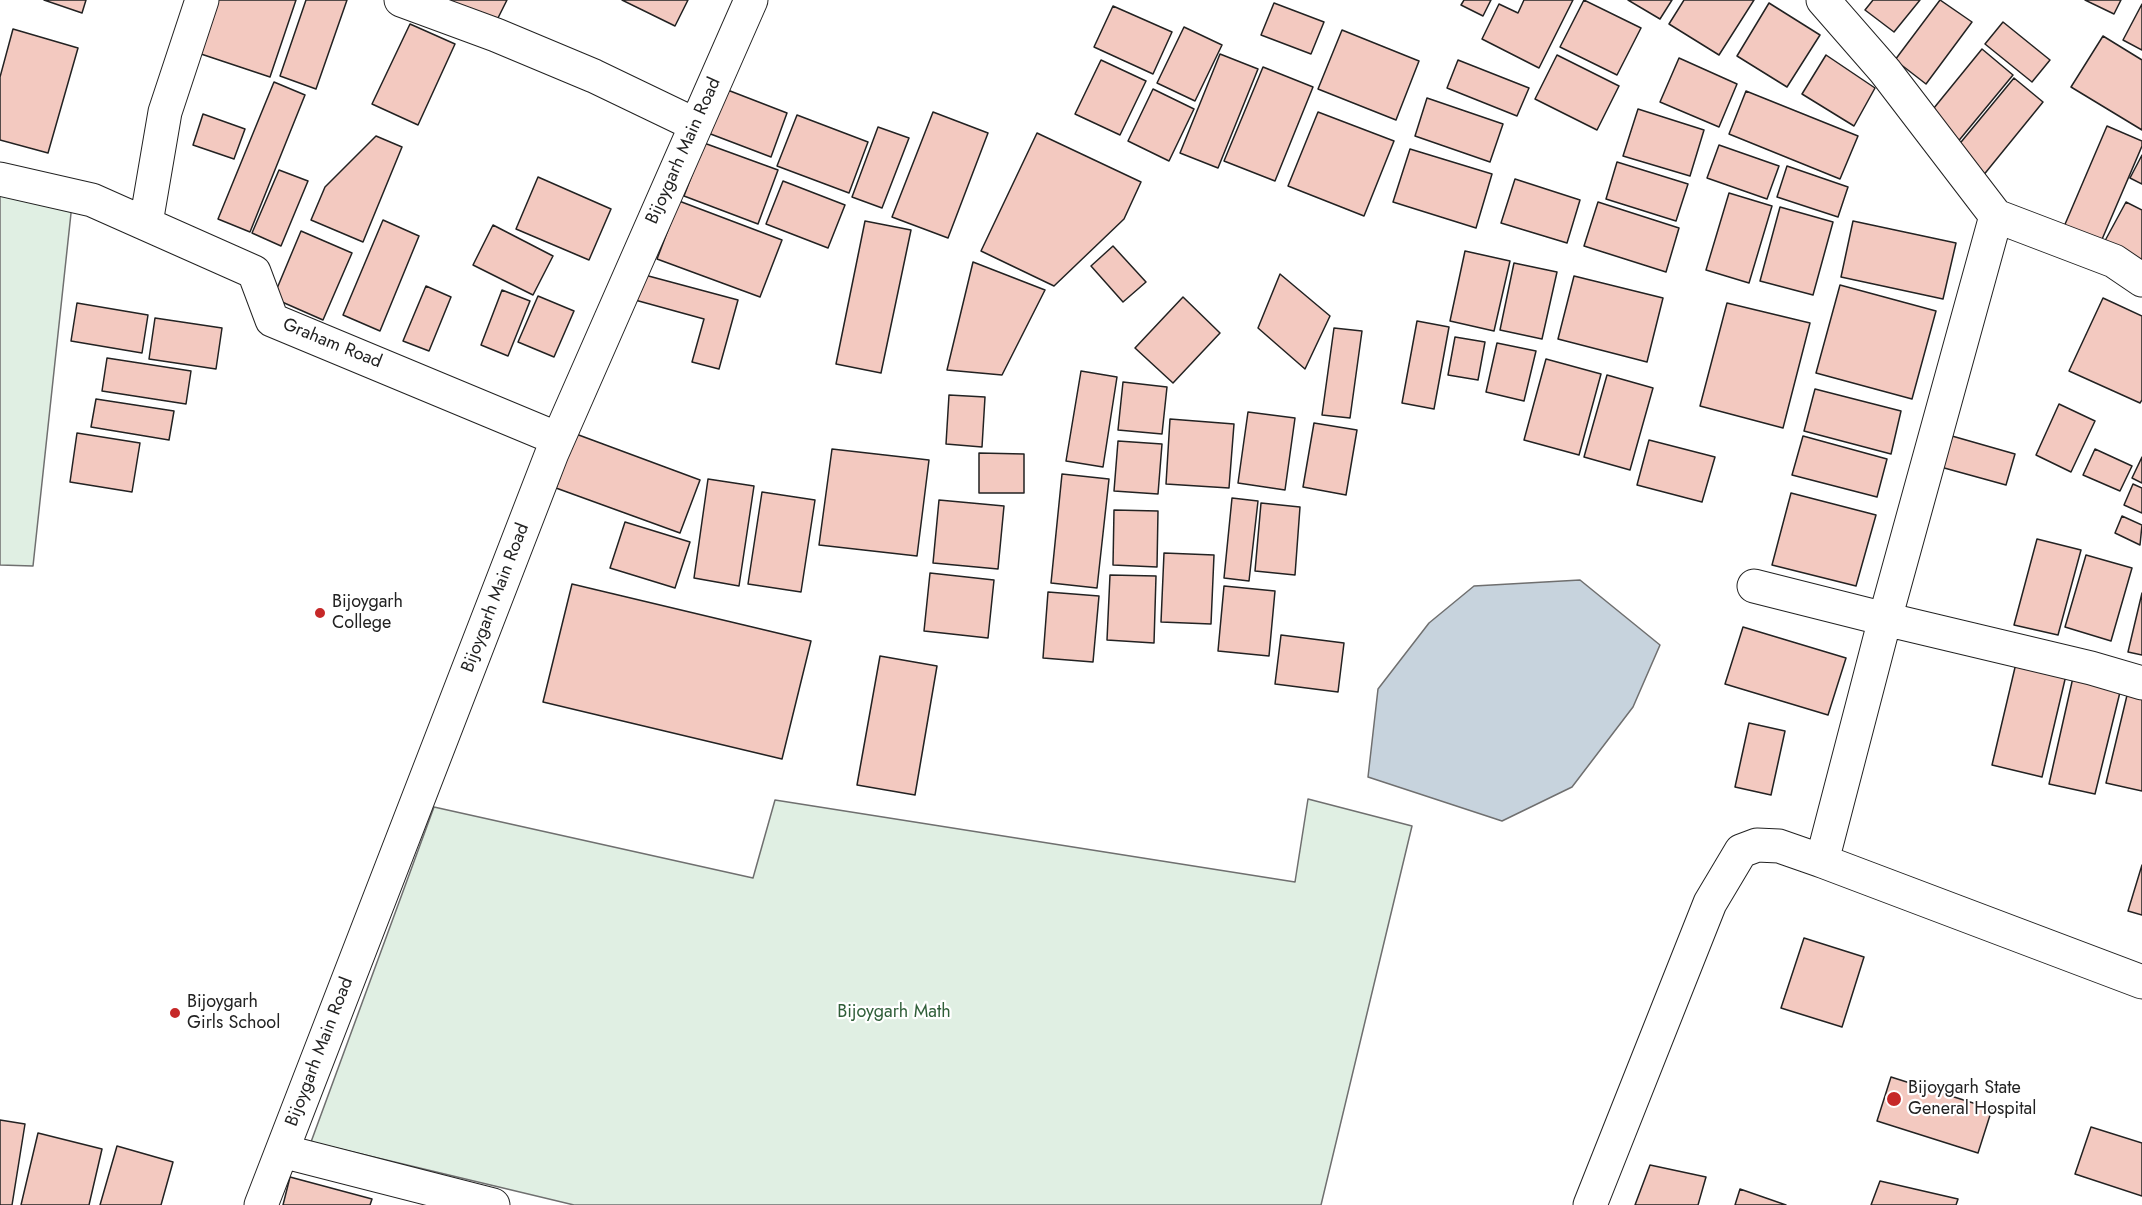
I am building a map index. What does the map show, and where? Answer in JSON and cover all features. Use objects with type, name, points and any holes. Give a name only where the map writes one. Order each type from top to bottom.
[{"type":"street","points":[[146,223],[165,112],[202,0]]},
{"type":"street","points":[[401,0],[496,34],[594,76],[696,124]]},
{"type":"street","name":"Bijoygarh Main Road","points":[[261,1205],[558,439],[750,0]]},
{"type":"street","points":[[1823,0],[1903,94],[1996,216],[2114,261],[2142,280]]},
{"type":"street","name":"Graham Road","points":[[0,179],[92,200],[254,272],[272,320],[558,439]]},
{"type":"street","points":[[1822,861],[1885,620],[1996,216]]},
{"type":"street","points":[[1754,586],[1885,620],[2091,668],[2142,683]]},
{"type":"street","points":[[1590,1205],[1710,903],[1741,851],[1757,845],[1779,846],[2142,982]]},
{"type":"street","points":[[282,1151],[493,1205]]},
{"type":"green space","points":[[0,191],[72,204],[33,566],[0,565]]},
{"type":"green space","name":"Bijoygarh Math","points":[[1308,799],[1412,826],[1321,1205],[574,1205],[311,1142],[434,807],[753,878],[775,800],[1295,882]]},
{"type":"shaded area","points":[[1580,580],[1660,645],[1633,707],[1572,787],[1502,821],[1368,777],[1378,689],[1429,623],[1474,586]]},
{"type":"building","points":[[44,0],[86,0],[82,13]]},
{"type":"building","points":[[215,0],[296,0],[270,77],[198,53]]},
{"type":"building","points":[[306,0],[347,0],[316,89],[280,76]]},
{"type":"building","points":[[447,0],[507,0],[495,24]]},
{"type":"building","points":[[622,0],[688,0],[675,26]]},
{"type":"building","points":[[1464,0],[1491,0],[1483,16],[1461,5]]},
{"type":"building","points":[[1524,0],[1573,0],[1539,68],[1482,39],[1499,4],[1518,13]]},
{"type":"building","points":[[1584,0],[1641,28],[1617,75],[1560,47]]},
{"type":"building","points":[[1628,0],[1672,0],[1660,19]]},
{"type":"building","points":[[1684,0],[1754,0],[1719,55],[1669,24]]},
{"type":"building","points":[[1873,0],[1920,0],[1894,32],[1865,10]]},
{"type":"building","points":[[1940,0],[1972,22],[1926,84],[1895,60]]},
{"type":"building","points":[[2085,0],[2121,0],[2114,14]]},
{"type":"building","points":[[1274,3],[1324,22],[1311,54],[1261,35]]},
{"type":"building","points":[[1769,3],[1820,35],[1787,87],[1737,56]]},
{"type":"building","points":[[2142,4],[2142,50],[2123,40]]},
{"type":"building","points":[[1113,6],[1172,32],[1153,74],[1094,47]]},
{"type":"building","points":[[2003,22],[2050,60],[2032,82],[1985,44]]},
{"type":"building","points":[[410,24],[455,44],[418,125],[372,104]]},
{"type":"building","points":[[1184,27],[1222,45],[1195,101],[1157,83]]},
{"type":"building","points":[[13,29],[78,48],[48,153],[0,140],[0,77]]},
{"type":"building","points":[[1342,30],[1419,61],[1396,120],[1318,89]]},
{"type":"building","points":[[2103,36],[2142,60],[2142,130],[2071,87]]},
{"type":"building","points":[[1982,49],[2013,75],[1956,144],[1925,119]]},
{"type":"building","points":[[1220,54],[1258,69],[1218,168],[1180,153]]},
{"type":"building","points":[[1557,55],[1619,86],[1597,130],[1535,99]]},
{"type":"building","points":[[1826,55],[1875,88],[1854,126],[1802,94]]},
{"type":"building","points":[[1679,58],[1737,84],[1719,127],[1660,102]]},
{"type":"building","points":[[1101,60],[1146,81],[1120,135],[1075,114]]},
{"type":"building","points":[[1458,60],[1529,88],[1517,116],[1447,88]]},
{"type":"building","points":[[1263,67],[1313,87],[1275,181],[1224,161]]},
{"type":"building","points":[[2014,78],[2043,102],[1982,177],[1952,153]]},
{"type":"building","points":[[274,82],[305,95],[250,232],[218,219]]},
{"type":"building","points":[[725,89],[787,113],[771,157],[708,133]]},
{"type":"building","points":[[1153,89],[1194,109],[1169,161],[1128,141]]},
{"type":"building","points":[[1746,91],[1858,136],[1840,179],[1729,134]]},
{"type":"building","points":[[1427,98],[1503,124],[1490,162],[1415,136]]},
{"type":"building","points":[[1638,109],[1704,130],[1690,176],[1623,156]]},
{"type":"building","points":[[933,112],[988,133],[948,238],[892,217]]},
{"type":"building","points":[[1318,112],[1394,141],[1364,216],[1288,186]]},
{"type":"building","points":[[203,114],[245,129],[234,159],[193,145]]},
{"type":"building","points":[[797,115],[868,142],[849,193],[777,166]]},
{"type":"building","points":[[2107,126],[2142,141],[2142,146],[2097,251],[2060,236]]},
{"type":"building","points":[[878,127],[909,138],[882,208],[852,197]]},
{"type":"building","points":[[1037,133],[1141,182],[1124,219],[1054,286],[981,251]]},
{"type":"building","points":[[376,136],[402,147],[363,242],[311,220],[325,187]]},
{"type":"building","points":[[704,143],[778,170],[758,224],[684,196]]},
{"type":"building","points":[[1719,145],[1779,166],[1767,199],[1707,178]]},
{"type":"building","points":[[1410,149],[1492,174],[1476,228],[1393,202]]},
{"type":"building","points":[[2142,155],[2142,184],[2130,178]]},
{"type":"building","points":[[1617,162],[1688,184],[1676,221],[1606,199]]},
{"type":"building","points":[[1787,166],[1848,187],[1838,217],[1777,197]]},
{"type":"building","points":[[279,170],[308,181],[281,246],[252,233]]},
{"type":"building","points":[[538,177],[611,209],[589,260],[516,229]]},
{"type":"building","points":[[1515,179],[1580,200],[1567,243],[1501,223]]},
{"type":"building","points":[[783,181],[845,205],[828,248],[766,224]]},
{"type":"building","points":[[1729,193],[1772,206],[1749,283],[1706,270]]},
{"type":"building","points":[[679,201],[782,240],[760,297],[657,259]]},
{"type":"building","points":[[1598,202],[1679,228],[1666,272],[1584,246]]},
{"type":"building","points":[[2126,202],[2142,210],[2142,272],[2100,250]]},
{"type":"building","points":[[1780,207],[1833,222],[1813,295],[1760,281]]},
{"type":"building","points":[[383,220],[419,236],[380,331],[343,315]]},
{"type":"building","points":[[865,221],[911,230],[881,373],[836,364]]},
{"type":"building","points":[[1853,221],[1956,243],[1943,299],[1841,277]]},
{"type":"building","points":[[493,225],[553,256],[533,295],[473,265]]},
{"type":"building","points":[[301,231],[352,253],[323,320],[273,298]]},
{"type":"building","points":[[1113,246],[1146,282],[1123,302],[1091,266]]},
{"type":"building","points":[[1465,251],[1510,261],[1494,331],[1450,321]]},
{"type":"building","points":[[973,262],[1045,290],[1002,375],[947,370]]},
{"type":"building","points":[[1514,263],[1557,272],[1542,339],[1500,330]]},
{"type":"building","points":[[641,274],[738,300],[719,369],[692,362],[704,319],[635,300]]},
{"type":"building","points":[[1280,274],[1330,316],[1305,369],[1258,328]]},
{"type":"building","points":[[1574,276],[1663,298],[1647,362],[1558,339]]},
{"type":"building","points":[[1840,285],[1936,311],[1912,399],[1816,373]]},
{"type":"building","points":[[426,286],[451,297],[429,351],[403,341]]},
{"type":"building","points":[[502,290],[530,301],[508,356],[481,345]]},
{"type":"building","points":[[538,296],[574,311],[554,357],[518,342]]},
{"type":"building","points":[[1183,297],[1220,333],[1173,383],[1135,348]]},
{"type":"building","points":[[2103,298],[2142,316],[2142,400],[2140,403],[2069,371]]},
{"type":"building","points":[[77,303],[148,315],[142,353],[71,341]]},
{"type":"building","points":[[1727,303],[1810,323],[1783,428],[1700,406]]},
{"type":"building","points":[[155,318],[222,328],[216,369],[149,359]]},
{"type":"building","points":[[1417,321],[1449,327],[1434,409],[1402,403]]},
{"type":"building","points":[[1334,328],[1362,331],[1350,418],[1322,415]]},
{"type":"building","points":[[1455,337],[1485,342],[1478,380],[1448,375]]},
{"type":"building","points":[[1497,343],[1536,351],[1524,401],[1486,392]]},
{"type":"building","points":[[107,358],[191,371],[186,404],[102,391]]},
{"type":"building","points":[[1546,359],[1601,374],[1579,455],[1524,440]]},
{"type":"building","points":[[1081,371],[1117,377],[1103,467],[1066,461]]},
{"type":"building","points":[[1607,375],[1653,388],[1630,470],[1584,457]]},
{"type":"building","points":[[1123,382],[1167,387],[1162,434],[1118,430]]},
{"type":"building","points":[[1815,389],[1901,411],[1891,454],[1804,431]]},
{"type":"building","points":[[949,395],[985,397],[982,447],[946,444]]},
{"type":"building","points":[[96,399],[174,411],[169,440],[91,427]]},
{"type":"building","points":[[2059,404],[2095,421],[2071,472],[2036,455]]},
{"type":"building","points":[[1248,412],[1295,418],[1285,490],[1238,483]]},
{"type":"building","points":[[1170,419],[1234,424],[1229,488],[1166,484]]},
{"type":"building","points":[[1314,423],[1357,430],[1346,495],[1303,487]]},
{"type":"building","points":[[77,433],[140,443],[132,492],[70,482]]},
{"type":"building","points":[[576,434],[700,480],[680,533],[556,488]]},
{"type":"building","points":[[1945,434],[2015,454],[2006,485],[1937,466]]},
{"type":"building","points":[[1803,436],[1887,459],[1877,497],[1792,475]]},
{"type":"building","points":[[1649,440],[1715,457],[1702,502],[1637,485]]},
{"type":"building","points":[[1118,441],[1162,444],[1158,494],[1114,491]]},
{"type":"building","points":[[832,449],[929,460],[917,556],[819,545]]},
{"type":"building","points":[[2095,449],[2132,466],[2120,491],[2083,475]]},
{"type":"building","points":[[979,453],[1024,454],[1024,493],[979,493]]},
{"type":"building","points":[[2142,457],[2142,483],[2132,478]]},
{"type":"building","points":[[1062,474],[1109,479],[1097,588],[1051,583]]},
{"type":"building","points":[[708,479],[754,486],[739,586],[694,578]]},
{"type":"building","points":[[2133,484],[2142,488],[2142,513],[2124,505]]},
{"type":"building","points":[[762,492],[815,500],[801,592],[748,584]]},
{"type":"building","points":[[1791,493],[1876,515],[1856,586],[1772,565]]},
{"type":"building","points":[[1232,498],[1258,501],[1249,581],[1224,578]]},
{"type":"building","points":[[939,500],[1004,506],[998,569],[933,563]]},
{"type":"building","points":[[1261,503],[1300,507],[1295,575],[1255,571]]},
{"type":"building","points":[[1114,510],[1158,511],[1157,567],[1113,565]]},
{"type":"building","points":[[2122,516],[2142,525],[2140,545],[2115,533]]},
{"type":"building","points":[[625,522],[690,542],[675,588],[610,568]]},
{"type":"building","points":[[2037,539],[2081,550],[2058,635],[2014,625]]},
{"type":"building","points":[[1164,553],[1214,555],[1211,624],[1161,622]]},
{"type":"building","points":[[2086,555],[2132,568],[2111,641],[2065,627]]},
{"type":"building","points":[[930,573],[994,580],[988,638],[924,631]]},
{"type":"building","points":[[1110,575],[1156,576],[1154,643],[1107,640]]},
{"type":"building","points":[[572,584],[811,641],[782,759],[543,702]]},
{"type":"building","points":[[1224,586],[1275,591],[1269,656],[1218,651]]},
{"type":"building","points":[[1048,592],[1099,596],[1093,662],[1043,658]]},
{"type":"building","points":[[2142,593],[2142,655],[2128,652]]},
{"type":"building","points":[[1743,627],[1846,658],[1828,715],[1725,684]]},
{"type":"building","points":[[1281,635],[1344,643],[1338,692],[1275,684]]},
{"type":"building","points":[[880,656],[937,666],[915,795],[857,785]]},
{"type":"building","points":[[2017,659],[2067,671],[2042,777],[1992,765]]},
{"type":"building","points":[[2074,673],[2122,684],[2095,794],[2049,784]]},
{"type":"building","points":[[2129,687],[2142,690],[2142,791],[2106,783]]},
{"type":"building","points":[[1749,723],[1785,731],[1771,795],[1735,787]]},
{"type":"building","points":[[2142,865],[2142,915],[2128,911]]},
{"type":"building","points":[[1804,938],[1864,957],[1842,1027],[1781,1008]]},
{"type":"building","points":[[1891,1077],[1992,1109],[1978,1153],[1877,1121]]},
{"type":"building","points":[[0,1120],[25,1124],[12,1205],[0,1205]]},
{"type":"building","points":[[2091,1127],[2142,1143],[2142,1196],[2075,1174]]},
{"type":"building","points":[[38,1133],[102,1149],[89,1205],[21,1205]]},
{"type":"building","points":[[117,1146],[173,1162],[161,1205],[100,1205]]},
{"type":"building","points":[[1650,1165],[1706,1177],[1698,1205],[1635,1205]]},
{"type":"building","points":[[290,1177],[372,1199],[370,1205],[283,1205]]},
{"type":"building","points":[[1880,1181],[1958,1199],[1956,1205],[1871,1205]]},
{"type":"building","points":[[1740,1189],[1786,1205],[1735,1205]]},
{"type":"place","name":"Bijoygarh College","points":[[320,613]]},
{"type":"place","name":"Bijoygarh Girls School","points":[[175,1013]]},
{"type":"place","name":"Bijoygarh State General Hospital","points":[[1894,1099]]}]
